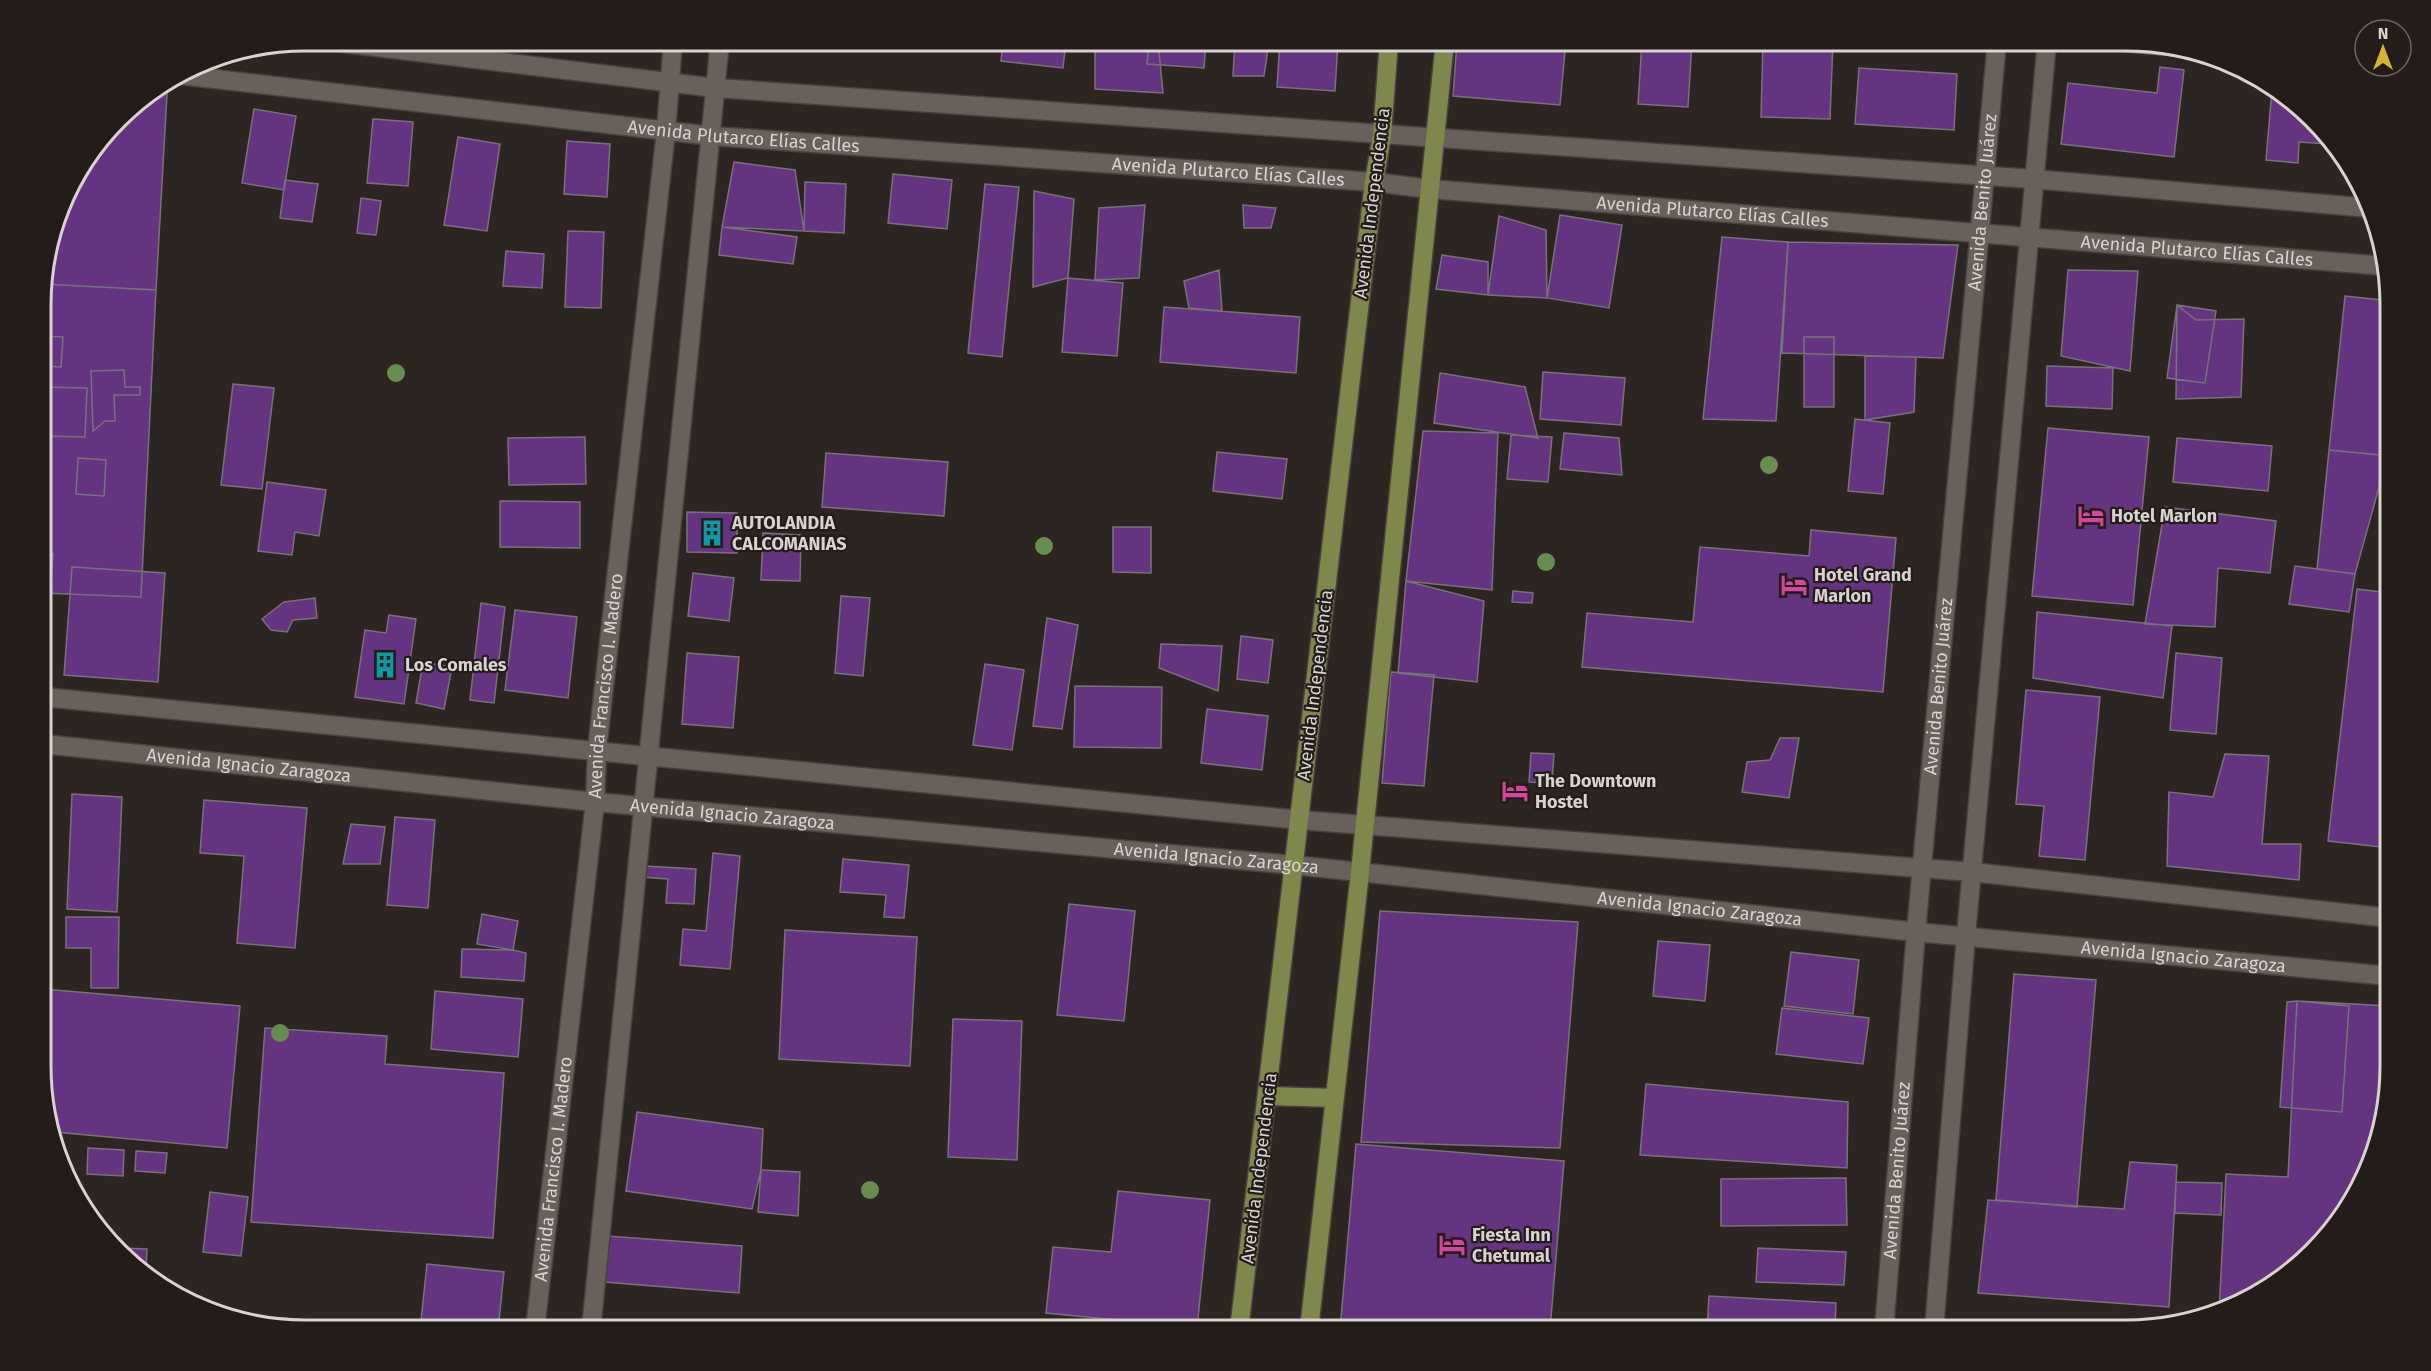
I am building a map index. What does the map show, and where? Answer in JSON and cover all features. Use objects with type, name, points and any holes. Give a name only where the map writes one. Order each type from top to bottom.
[{"type":"main road","name":"Avenida Independencia","points":[[1240,1320],[1374,182],[1382,135],[1388,51]]},
{"type":"main road","points":[[1310,1320],[1360,872],[1363,825],[1437,137],[1444,51]]},
{"type":"main road","points":[[1267,1096],[1335,1098]]},
{"type":"street","points":[[414,51],[716,88],[2033,179],[2361,207]]},
{"type":"street","name":"Avenida Francisco I. Madero","points":[[536,1320],[595,802],[597,750],[666,131],[672,51]]},
{"type":"street","points":[[592,1320],[719,51]]},
{"type":"street","name":"Avenida Benito Juárez","points":[[1885,1320],[1916,932],[1996,51]]},
{"type":"street","points":[[1936,1320],[1966,935],[2046,51]]},
{"type":"street","name":"Avenida Plutarco Elías Calles","points":[[194,77],[712,136],[1374,182],[1430,189],[2028,235],[2377,265]]},
{"type":"street","points":[[51,698],[1300,820],[1972,872],[2380,917]]},
{"type":"street","name":"Avenida Ignacio Zaragoza","points":[[51,745],[595,802],[1294,865],[1916,932],[2380,975]]},
{"type":"building","points":[[1002,51],[1065,51],[1063,68],[1001,61]]},
{"type":"building","points":[[1095,51],[1159,51],[1163,93],[1095,89]]},
{"type":"building","points":[[1148,51],[1205,51],[1204,68],[1147,64]]},
{"type":"building","points":[[1234,51],[1268,51],[1264,76],[1233,76]]},
{"type":"building","points":[[1279,51],[1337,51],[1335,91],[1277,87]]},
{"type":"building","points":[[1456,51],[1565,51],[1560,105],[1453,96]]},
{"type":"building","points":[[1641,51],[1691,51],[1688,107],[1638,104]]},
{"type":"building","points":[[1763,51],[1833,51],[1830,119],[1761,117]]},
{"type":"building","points":[[2117,51],[2159,53],[2177,56]]},
{"type":"building","points":[[2160,67],[2184,70],[2174,157],[2061,144],[2068,83],[2157,93]]},
{"type":"building","points":[[1859,68],[1957,74],[1954,130],[1855,124]]},
{"type":"building","points":[[164,94],[167,94],[156,290],[52,284],[56,255],[64,223],[85,178],[103,150],[125,125]]},
{"type":"building","points":[[2271,97],[2294,114],[2323,144],[2299,142],[2298,163],[2266,160]]},
{"type":"building","points":[[254,109],[296,116],[284,190],[242,183]]},
{"type":"building","points":[[373,119],[413,122],[408,186],[367,183]]},
{"type":"building","points":[[458,137],[500,144],[487,231],[444,225]]},
{"type":"building","points":[[567,141],[610,144],[607,197],[564,194]]},
{"type":"building","points":[[734,162],[795,170],[804,231],[722,227]]},
{"type":"building","points":[[893,174],[952,180],[947,229],[888,223]]},
{"type":"building","points":[[285,180],[318,184],[312,222],[280,218]]},
{"type":"building","points":[[805,182],[846,184],[844,233],[804,231]]},
{"type":"building","points":[[985,184],[1019,187],[1002,357],[968,353]]},
{"type":"building","points":[[1034,191],[1074,199],[1068,278],[1033,287]]},
{"type":"building","points":[[361,198],[381,201],[376,235],[357,233]]},
{"type":"building","points":[[1145,205],[1139,278],[1095,280],[1099,208]]},
{"type":"building","points":[[1243,205],[1276,208],[1271,228],[1244,228]]},
{"type":"building","points":[[1560,215],[1622,225],[1609,308],[1547,298]]},
{"type":"building","points":[[1499,216],[1546,230],[1547,298],[1488,295]]},
{"type":"building","points":[[722,227],[797,237],[793,264],[719,255]]},
{"type":"building","points":[[568,231],[604,232],[601,308],[565,307]]},
{"type":"building","points":[[1722,237],[1788,242],[1776,421],[1703,419]]},
{"type":"building","points":[[1788,242],[1958,245],[1943,358],[1782,353]]},
{"type":"building","points":[[506,251],[544,254],[542,288],[503,286]]},
{"type":"building","points":[[1442,255],[1488,262],[1488,295],[1436,289]]},
{"type":"building","points":[[1219,270],[1222,311],[1189,308],[1184,281]]},
{"type":"building","points":[[2068,270],[2138,271],[2130,371],[2061,356]]},
{"type":"building","points":[[1068,278],[1123,283],[1117,356],[1062,352]]},
{"type":"building","points":[[52,284],[156,290],[141,597],[51,593]]},
{"type":"building","points":[[2345,296],[2380,300],[2380,455],[2329,450]]},
{"type":"building","points":[[2177,305],[2216,311],[2205,383],[2167,378]]},
{"type":"building","points":[[2177,305],[2196,320],[2244,319],[2241,397],[2176,399]]},
{"type":"building","points":[[1164,307],[1300,317],[1296,373],[1160,362]]},
{"type":"building","points":[[51,336],[63,337],[61,367],[51,366]]},
{"type":"building","points":[[1804,337],[1834,337],[1834,407],[1804,407]]},
{"type":"building","points":[[1865,356],[1916,357],[1914,412],[1865,420]]},
{"type":"building","points":[[2047,366],[2113,368],[2112,409],[2046,406]]},
{"type":"building","points":[[124,370],[125,387],[140,387],[140,395],[114,395],[115,421],[105,421],[93,431],[91,371]]},
{"type":"building","points":[[1543,372],[1625,378],[1621,425],[1540,419]]},
{"type":"building","points":[[1440,373],[1525,387],[1538,438],[1434,423]]},
{"type":"building","points":[[233,384],[274,388],[262,489],[221,485]]},
{"type":"building","points":[[51,387],[87,388],[85,437],[51,436]]},
{"type":"building","points":[[1855,419],[1890,423],[1883,494],[1848,491]]},
{"type":"building","name":"Hotel Marlon","points":[[2048,428],[2149,437],[2133,605],[2032,596]]},
{"type":"building","points":[[1423,431],[1498,433],[1492,590],[1406,581]]},
{"type":"building","points":[[1564,433],[1619,438],[1622,475],[1560,469]]},
{"type":"building","points":[[1511,435],[1552,437],[1548,482],[1507,479]]},
{"type":"building","points":[[585,437],[586,484],[509,485],[508,438]]},
{"type":"building","points":[[2177,438],[2272,446],[2268,491],[2173,482]]},
{"type":"building","points":[[2329,450],[2380,455],[2380,484],[2355,574],[2317,569]]},
{"type":"building","points":[[1217,452],[1287,459],[1282,499],[1213,491]]},
{"type":"building","points":[[826,453],[948,462],[944,516],[822,507]]},
{"type":"building","points":[[78,458],[106,460],[104,496],[76,494]]},
{"type":"building","points":[[267,482],[326,490],[319,536],[295,532],[292,555],[258,551]]},
{"type":"building","points":[[500,501],[580,502],[580,548],[500,547]]},
{"type":"building","points":[[2165,507],[2276,521],[2270,573],[2218,568],[2215,627],[2145,624]]},
{"type":"building","name":"AUTOLANDIA CALCOMANIAS","points":[[687,512],[737,513],[737,553],[687,552]]},
{"type":"building","points":[[1113,527],[1151,527],[1151,573],[1113,572]]},
{"type":"building","name":"Hotel Grand Marlon","points":[[1811,530],[1896,538],[1883,692],[1582,667],[1587,613],[1693,622],[1700,547],[1809,556]]},
{"type":"building","points":[[763,533],[801,535],[800,581],[761,580]]},
{"type":"building","points":[[51,554],[53,554],[51,584]]},
{"type":"building","points":[[2295,566],[2355,574],[2349,612],[2289,604]]},
{"type":"building","points":[[72,567],[165,573],[158,682],[64,675]]},
{"type":"building","points":[[693,573],[734,578],[729,621],[688,616]]},
{"type":"building","points":[[1406,581],[1484,601],[1477,682],[1398,673]]},
{"type":"building","points":[[2357,589],[2380,592],[2380,847],[2328,841]]},
{"type":"building","points":[[1513,591],[1533,593],[1532,603],[1512,602]]},
{"type":"building","points":[[841,596],[870,598],[863,676],[835,673]]},
{"type":"building","points":[[315,598],[317,618],[293,620],[287,632],[271,630],[262,619],[284,602]]},
{"type":"building","points":[[481,603],[505,607],[494,703],[470,700]]},
{"type":"building","points":[[515,610],[577,617],[568,698],[505,690]]},
{"type":"building","points":[[2037,612],[2172,626],[2163,698],[2033,678]]},
{"type":"building","name":"Los Comales","points":[[389,615],[416,619],[404,704],[355,697],[365,630],[386,633]]},
{"type":"building","points":[[1047,618],[1078,625],[1062,729],[1033,726]]},
{"type":"building","points":[[1241,636],[1273,640],[1268,683],[1237,679]]},
{"type":"building","points":[[1161,644],[1222,646],[1218,691],[1159,668]]},
{"type":"building","points":[[687,653],[739,657],[733,728],[682,724]]},
{"type":"building","points":[[2176,653],[2222,658],[2216,734],[2170,730]]},
{"type":"building","points":[[423,662],[452,667],[444,709],[416,703]]},
{"type":"building","points":[[985,664],[1024,670],[1012,750],[973,745]]},
{"type":"building","points":[[1391,672],[1434,675],[1424,786],[1382,783]]},
{"type":"building","points":[[1075,686],[1162,687],[1161,748],[1074,747]]},
{"type":"building","points":[[2026,690],[2100,697],[2085,860],[2039,856],[2044,806],[2016,804]]},
{"type":"building","points":[[1207,709],[1268,716],[1262,770],[1201,763]]},
{"type":"building","points":[[1780,738],[1799,738],[1789,798],[1742,792],[1747,762],[1770,760]]},
{"type":"building","points":[[1531,753],[1554,754],[1552,783],[1529,782]]},
{"type":"building","points":[[2225,754],[2269,756],[2262,844],[2301,844],[2299,880],[2167,866],[2169,792],[2213,797]]},
{"type":"building","points":[[72,794],[122,797],[117,912],[67,909]]},
{"type":"building","points":[[204,800],[307,808],[295,948],[237,943],[244,856],[200,853]]},
{"type":"building","points":[[395,817],[435,820],[428,908],[387,905]]},
{"type":"building","points":[[351,824],[385,827],[380,864],[343,864]]},
{"type":"building","points":[[713,853],[740,856],[730,969],[680,965],[683,929],[706,931]]},
{"type":"building","points":[[843,859],[909,865],[904,918],[884,917],[886,895],[840,892]]},
{"type":"building","points":[[645,866],[696,869],[694,904],[666,903],[668,879],[641,877]]},
{"type":"building","points":[[1069,904],[1135,911],[1124,1021],[1057,1015]]},
{"type":"building","points":[[1380,911],[1578,922],[1560,1148],[1361,1142]]},
{"type":"building","points":[[482,914],[518,921],[513,950],[477,944]]},
{"type":"building","points":[[66,917],[119,917],[118,988],[91,988],[91,948],[66,948]]},
{"type":"building","points":[[785,930],[917,937],[910,1066],[779,1059]]},
{"type":"building","points":[[1658,941],[1710,945],[1705,1001],[1653,996]]},
{"type":"building","points":[[462,949],[513,950],[526,953],[524,981],[461,977]]},
{"type":"building","points":[[1791,952],[1859,960],[1853,1014],[1784,1006]]},
{"type":"building","points":[[2014,974],[2096,980],[2077,1207],[1996,1200]]},
{"type":"building","points":[[51,990],[240,1006],[227,1148],[60,1132],[53,1099]]},
{"type":"building","points":[[435,991],[523,999],[518,1057],[431,1049]]},
{"type":"building","points":[[2297,1001],[2380,1005],[2380,1066],[2375,1116],[2367,1148],[2346,1193],[2328,1221],[2294,1257],[2253,1286],[2220,1302],[2226,1174],[2288,1177]]},
{"type":"building","points":[[2287,1002],[2349,1006],[2342,1112],[2280,1107]]},
{"type":"building","points":[[1782,1008],[1869,1018],[1863,1064],[1776,1054]]},
{"type":"building","points":[[953,1019],[1022,1021],[1017,1160],[948,1157]]},
{"type":"building","points":[[265,1028],[387,1036],[385,1064],[504,1073],[493,1238],[251,1222]]},
{"type":"building","points":[[1646,1084],[1848,1102],[1847,1168],[1640,1155]]},
{"type":"building","points":[[637,1112],[763,1129],[761,1170],[752,1209],[626,1191]]},
{"type":"building","name":"Fiesta Inn Chetumal","points":[[1356,1144],[1564,1161],[1551,1320],[1341,1320]]},
{"type":"building","points":[[88,1148],[124,1150],[123,1176],[87,1174]]},
{"type":"building","points":[[136,1151],[167,1153],[165,1173],[135,1171]]},
{"type":"building","points":[[2130,1162],[2177,1165],[2169,1307],[1978,1293],[1988,1200],[2124,1209]]},
{"type":"building","points":[[761,1170],[800,1172],[798,1216],[758,1212]]},
{"type":"building","points":[[1846,1178],[1847,1225],[1721,1226],[1721,1179]]},
{"type":"building","points":[[2176,1182],[2222,1183],[2221,1215],[2175,1213]]},
{"type":"building","points":[[1118,1191],[1210,1200],[1198,1320],[1116,1320],[1046,1313],[1053,1247],[1111,1252]]},
{"type":"building","points":[[210,1192],[248,1197],[241,1256],[203,1252]]},
{"type":"building","points":[[607,1236],[742,1246],[739,1293],[604,1282]]},
{"type":"building","points":[[127,1248],[147,1249],[146,1265]]},
{"type":"building","points":[[1758,1248],[1846,1252],[1844,1285],[1756,1282]]},
{"type":"building","points":[[427,1264],[504,1272],[499,1320],[421,1320]]},
{"type":"building","points":[[1709,1296],[1836,1303],[1835,1320],[1708,1320]]},
{"type":"place","name":"Hotel Marlon","points":[[2091,516]]},
{"type":"place","name":"AUTOLANDIA CALCOMANIAS","points":[[712,533]]},
{"type":"place","name":"Hotel Grand Marlon","points":[[1794,585]]},
{"type":"place","name":"Los Comales","points":[[385,665]]},
{"type":"place","name":"The Downtown Hostel","points":[[1515,791]]},
{"type":"place","name":"Fiesta Inn Chetumal","points":[[1452,1245]]}]
